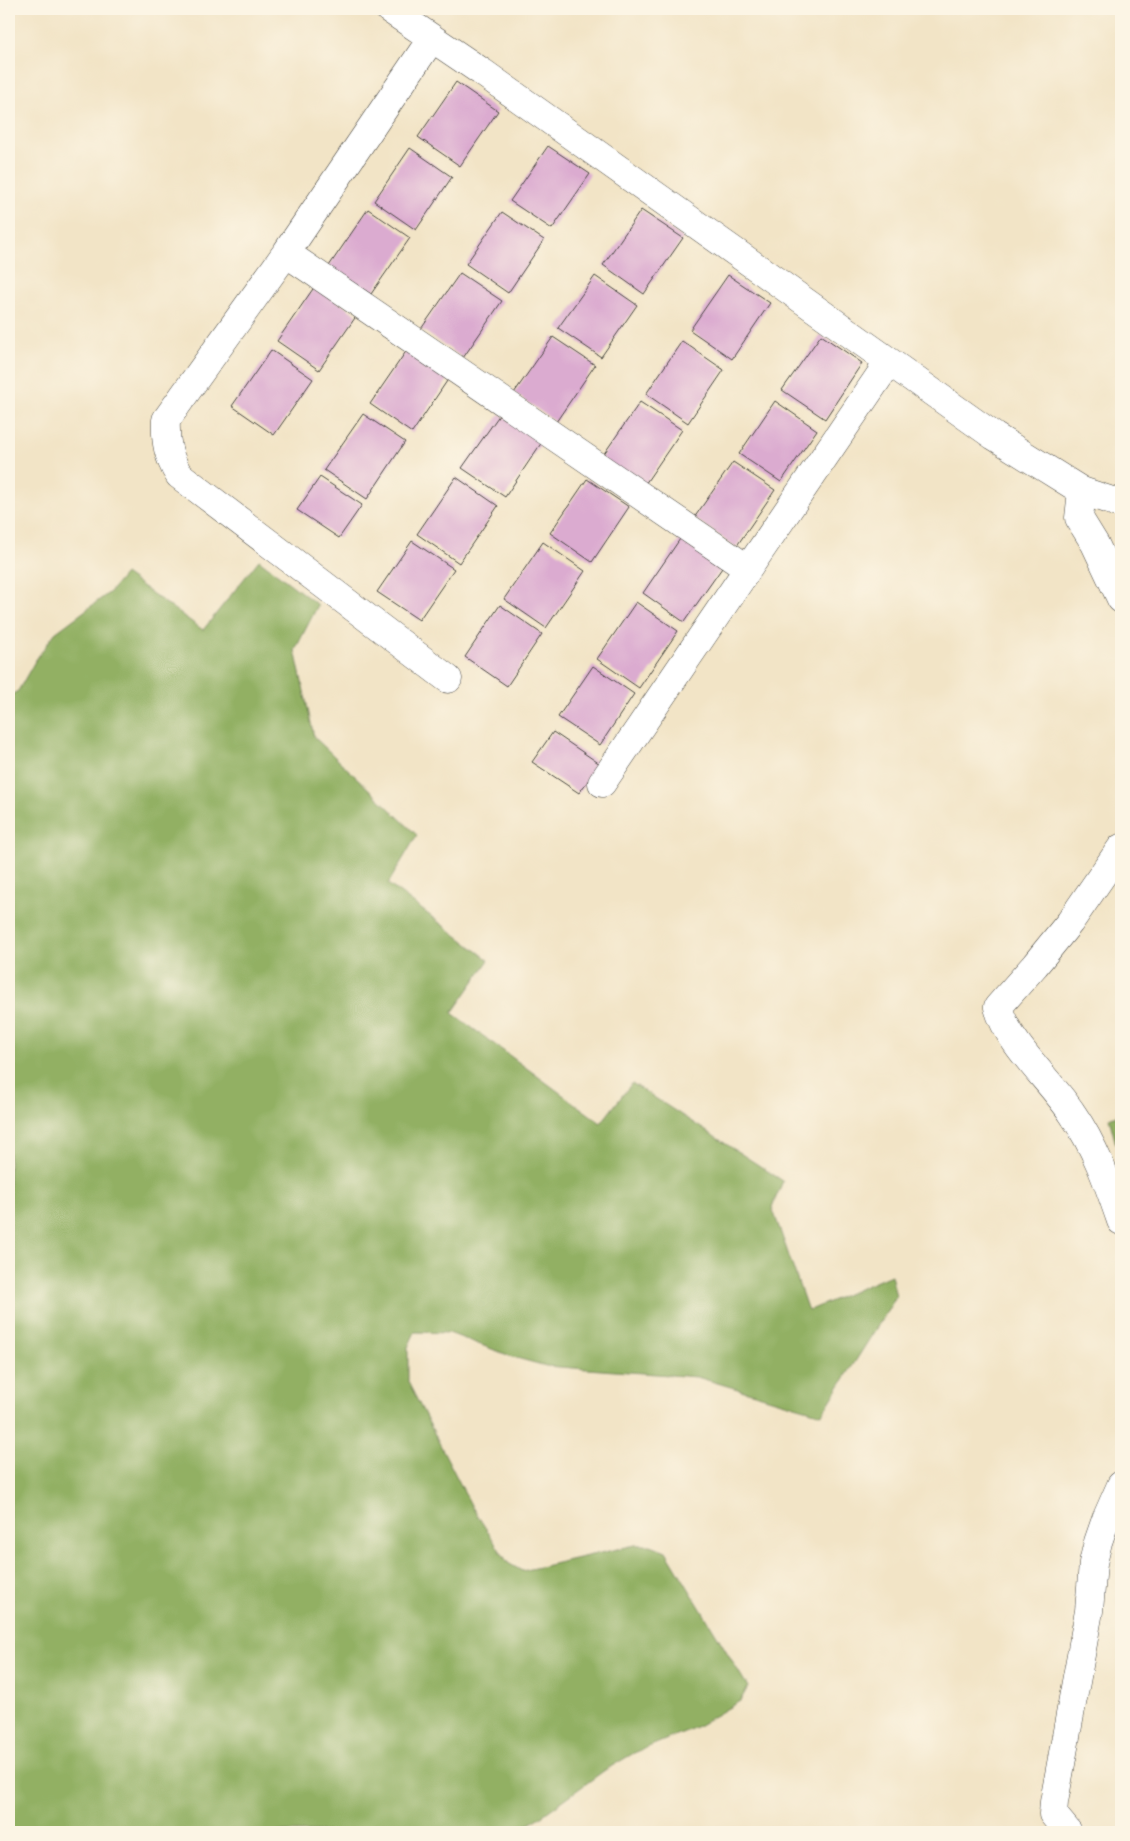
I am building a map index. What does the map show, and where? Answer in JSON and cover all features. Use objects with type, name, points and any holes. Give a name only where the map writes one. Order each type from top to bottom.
[{"type":"street","points":[[389,9],[994,436],[1082,490],[1121,504]]},
{"type":"street","points":[[432,38],[286,253],[166,420],[167,448],[179,476],[448,679]]},
{"type":"street","points":[[286,253],[748,569]]},
{"type":"street","points":[[602,783],[889,362]]},
{"type":"street","points":[[1082,490],[1079,518],[1106,565],[1121,599]]},
{"type":"street","points":[[1121,848],[1070,922],[998,1007],[1001,1018],[1027,1057],[1084,1130],[1100,1162],[1121,1221]]},
{"type":"street","points":[[1068,1832],[1053,1814],[1054,1802],[1089,1611],[1093,1563],[1098,1542],[1113,1520],[1121,1485]]},
{"type":"green space","points":[[259,560],[318,605],[295,650],[314,737],[417,835],[388,884],[489,960],[452,1013],[601,1123],[632,1083],[783,1181],[772,1207],[808,1311],[891,1275],[896,1297],[822,1414],[697,1377],[546,1366],[513,1357],[449,1333],[415,1332],[408,1347],[408,1382],[472,1507],[508,1563],[522,1571],[635,1545],[651,1545],[666,1551],[748,1687],[740,1701],[696,1727],[634,1753],[605,1770],[536,1820],[515,1832],[9,1832],[9,696],[18,691],[35,661],[55,633],[110,592],[125,574],[203,630]]},
{"type":"green space","points":[[1121,1113],[1121,1163],[1109,1118]]},
{"type":"building","points":[[456,82],[498,111],[460,166],[418,137]]},
{"type":"building","points":[[548,146],[590,174],[552,229],[510,201]]},
{"type":"building","points":[[410,148],[452,177],[416,230],[374,201]]},
{"type":"building","points":[[368,209],[410,238],[371,294],[329,266]]},
{"type":"building","points":[[641,210],[683,238],[644,294],[603,265]]},
{"type":"building","points":[[502,212],[544,240],[508,293],[466,264]]},
{"type":"building","points":[[460,273],[502,301],[463,358],[421,329]]},
{"type":"building","points":[[728,275],[770,303],[732,359],[690,330]]},
{"type":"building","points":[[595,276],[637,305],[601,357],[558,328]]},
{"type":"building","points":[[315,286],[357,315],[319,370],[277,341]]},
{"type":"building","points":[[821,335],[862,363],[825,419],[782,390]]},
{"type":"building","points":[[553,337],[595,365],[556,422],[514,393]]},
{"type":"building","points":[[682,341],[724,370],[688,423],[646,394]]},
{"type":"building","points":[[271,350],[313,379],[274,435],[232,406]]},
{"type":"building","points":[[407,350],[449,378],[412,433],[370,404]]},
{"type":"building","points":[[775,401],[817,430],[781,482],[739,454]]},
{"type":"building","points":[[640,402],[682,430],[643,487],[601,458]]},
{"type":"building","points":[[363,414],[405,442],[367,499],[324,470]]},
{"type":"building","points":[[500,414],[542,442],[505,497],[462,468]]},
{"type":"building","points":[[733,462],[775,490],[736,547],[694,518]]},
{"type":"building","points":[[320,477],[362,505],[339,538],[297,510]]},
{"type":"building","points":[[456,477],[498,506],[459,563],[417,534]]},
{"type":"building","points":[[587,479],[629,507],[592,562],[550,533]]},
{"type":"building","points":[[680,539],[722,568],[684,622],[643,593]]},
{"type":"building","points":[[412,541],[454,569],[419,620],[377,592]]},
{"type":"building","points":[[543,542],[585,571],[546,628],[504,599]]},
{"type":"building","points":[[636,602],[678,631],[639,688],[597,659]]},
{"type":"building","points":[[500,605],[542,634],[507,686],[465,657]]},
{"type":"building","points":[[593,666],[634,694],[600,745],[558,717]]},
{"type":"building","points":[[553,732],[600,764],[579,793],[532,762]]}]
